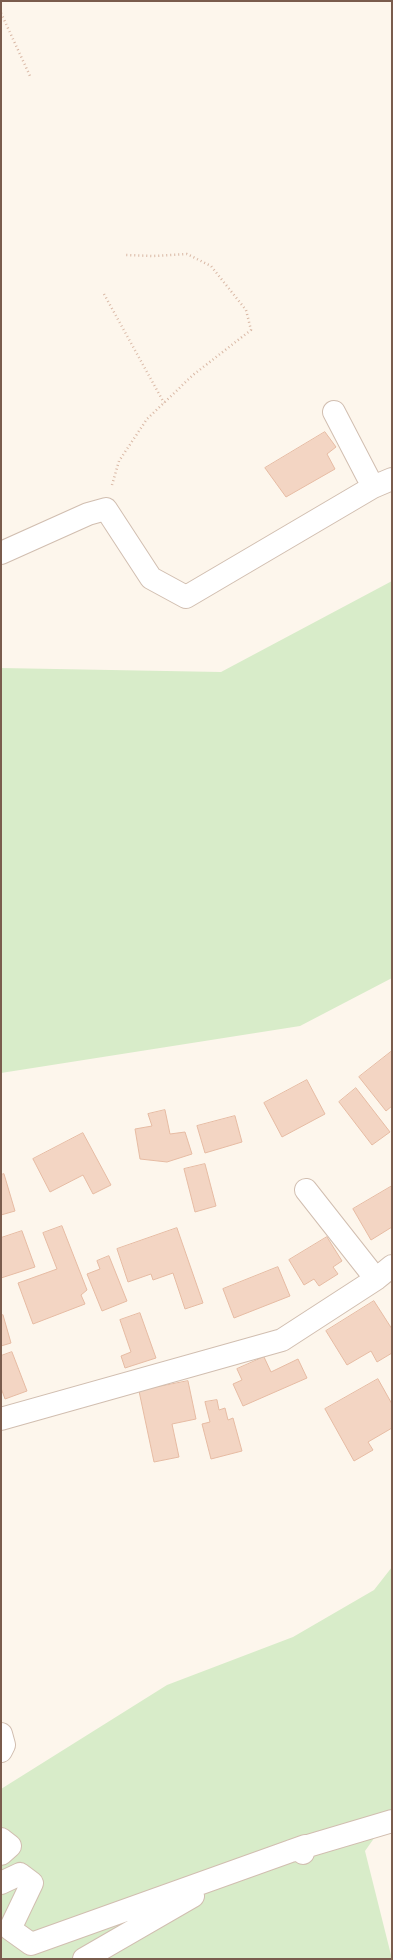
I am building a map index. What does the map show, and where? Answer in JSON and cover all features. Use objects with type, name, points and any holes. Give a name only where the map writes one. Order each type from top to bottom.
[{"type":"street","points":[[1,553],[88,514],[106,509],[151,578],[186,597],[383,483],[334,412]]},
{"type":"street","points":[[1,1419],[282,1340],[384,1272],[306,1190]]},
{"type":"street","points":[[1,1734],[4,1745],[1,1751]]},
{"type":"street","points":[[84,1959],[238,1871],[392,1821]]},
{"type":"street","points":[[1,1839],[10,1846],[1,1854]]},
{"type":"street","points":[[1,1883],[20,1874],[32,1883],[10,1930],[31,1944],[304,1849]]},
{"type":"path","points":[[1,13],[30,76]]},
{"type":"path","points":[[106,509],[119,461],[148,419],[193,375],[252,330],[246,310],[211,266],[187,254],[153,256],[126,255]]},
{"type":"path","points":[[104,294],[164,403]]},
{"type":"green space","points":[[392,581],[392,978],[300,1026],[1,1073],[1,668],[221,672]]},
{"type":"green space","points":[[392,1567],[392,1813],[365,1851],[392,1959],[1,1959],[1,1789],[167,1685],[293,1637],[374,1590]]},
{"type":"building","points":[[325,432],[336,447],[327,454],[335,469],[286,497],[265,468]]},
{"type":"building","points":[[392,1051],[392,1106],[386,1111],[359,1077]]},
{"type":"building","points":[[307,1080],[325,1114],[282,1137],[264,1103]]},
{"type":"building","points":[[356,1088],[390,1132],[372,1145],[339,1102]]},
{"type":"building","points":[[165,1110],[170,1134],[185,1132],[192,1154],[167,1162],[140,1159],[135,1129],[152,1126],[148,1114]]},
{"type":"building","points":[[235,1116],[242,1142],[205,1153],[197,1126]]},
{"type":"building","points":[[83,1133],[111,1185],[93,1194],[83,1175],[50,1192],[33,1159]]},
{"type":"building","points":[[205,1164],[216,1206],[195,1212],[184,1169]]},
{"type":"building","points":[[4,1174],[15,1211],[1,1215],[1,1175]]},
{"type":"building","points":[[392,1186],[392,1227],[371,1240],[353,1209]]},
{"type":"building","points":[[62,1226],[87,1290],[81,1295],[85,1304],[33,1324],[18,1283],[57,1269],[43,1233]]},
{"type":"building","points":[[177,1228],[203,1303],[185,1309],[173,1273],[153,1280],[151,1274],[128,1282],[117,1249]]},
{"type":"building","points":[[22,1231],[35,1267],[1,1278],[1,1238]]},
{"type":"building","points":[[327,1237],[342,1261],[333,1267],[338,1274],[319,1286],[314,1279],[304,1285],[289,1260]]},
{"type":"building","points":[[109,1256],[127,1301],[102,1311],[87,1274],[100,1269],[97,1261]]},
{"type":"building","points":[[278,1267],[290,1296],[234,1318],[223,1289]]},
{"type":"building","points":[[374,1301],[392,1329],[392,1353],[377,1362],[371,1351],[347,1365],[326,1331]]},
{"type":"building","points":[[140,1313],[156,1358],[125,1368],[121,1356],[131,1352],[120,1320]]},
{"type":"building","points":[[3,1315],[11,1343],[1,1346],[1,1316]]},
{"type":"building","points":[[12,1352],[27,1391],[5,1399],[1,1388],[1,1356]]},
{"type":"building","points":[[264,1357],[271,1372],[298,1359],[307,1378],[243,1406],[233,1384],[242,1380],[237,1369]]},
{"type":"building","points":[[378,1379],[392,1404],[392,1428],[368,1442],[373,1450],[354,1461],[325,1409]]},
{"type":"building","points":[[188,1381],[196,1419],[172,1424],[179,1457],[154,1462],[139,1391]]},
{"type":"building","points":[[217,1400],[219,1410],[225,1408],[228,1420],[233,1418],[242,1451],[211,1459],[202,1424],[210,1422],[205,1402]]}]
